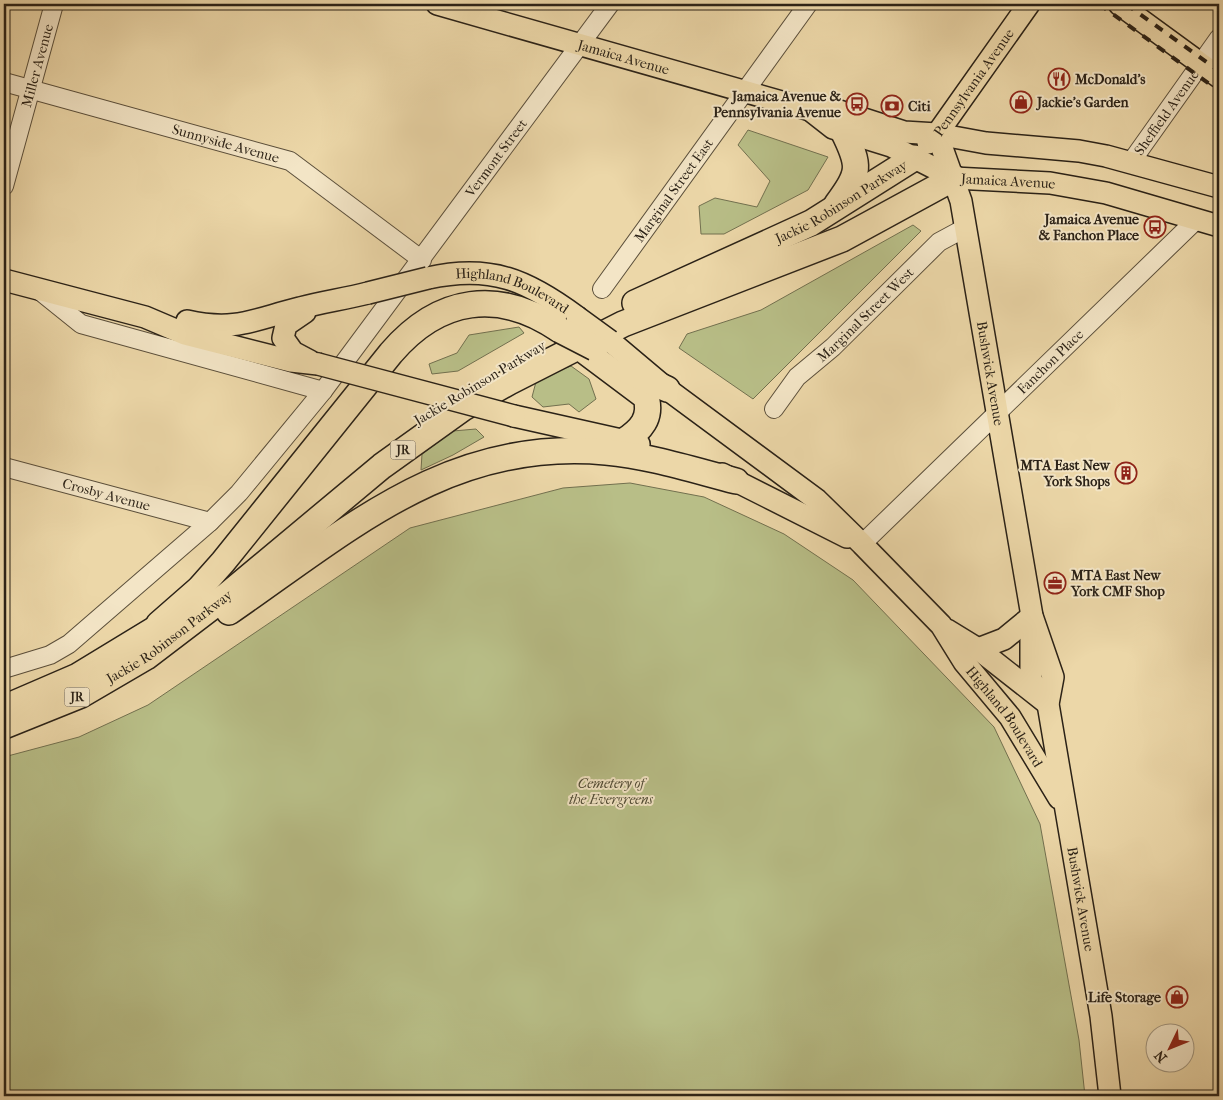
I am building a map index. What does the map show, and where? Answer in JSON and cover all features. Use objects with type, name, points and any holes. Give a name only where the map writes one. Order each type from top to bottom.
[{"type":"highway","points":[[833,210],[855,175],[855,158],[843,132]]},
{"type":"highway","points":[[786,260],[887,194],[905,175],[914,158]]},
{"type":"highway","name":"Jackie Robinson Parkway","points":[[4,708],[145,647],[190,607],[379,450],[463,391],[548,342],[731,260],[833,210],[914,158]]},
{"type":"highway","points":[[786,260],[842,239],[954,178]]},
{"type":"highway","name":"Jackie Robinson Parkway","points":[[4,726],[81,695],[145,647],[226,596],[382,466],[464,408],[554,357],[623,324],[741,280],[786,260]]},
{"type":"highway","points":[[145,647],[212,575],[391,353],[415,328],[447,310],[468,305],[504,305],[552,315],[595,348],[627,369],[667,389]]},
{"type":"highway","points":[[624,441],[642,426],[648,414],[648,408],[642,393],[627,369]]},
{"type":"highway","points":[[145,647],[193,637],[393,500],[437,478],[471,465],[535,453],[605,452],[670,464],[736,481]]},
{"type":"main road","name":"Jamaica Avenue","points":[[437,4],[810,110],[836,110],[904,132],[937,134],[986,143],[1079,151],[1130,162],[1219,187]]},
{"type":"main road","name":"Pennsylvania Avenue","points":[[914,158],[937,134],[1029,4]]},
{"type":"main road","points":[[1119,4],[1219,77]]},
{"type":"main road","name":"Jamaica Avenue","points":[[810,110],[834,128],[891,146],[954,178],[1050,183],[1106,193],[1219,226]]},
{"type":"main road","name":"Bushwick Avenue","points":[[937,134],[961,201],[1032,616],[1053,677],[1048,704],[1101,1016],[1110,1096]]},
{"type":"main road","name":"Highland Boulevard","points":[[4,280],[39,291],[145,318],[211,326],[235,326],[301,307],[368,293],[425,269],[492,274],[516,280],[552,315]]},
{"type":"main road","points":[[316,363],[289,348],[283,338],[284,329],[293,318],[331,302]]},
{"type":"main road","name":"Highland Boulevard","points":[[145,318],[185,334],[291,361],[316,363],[514,416],[676,454],[736,481],[862,544]]},
{"type":"main road","name":"Highland Boulevard","points":[[667,389],[817,500],[941,625],[964,662],[1010,717],[1066,809]]},
{"type":"main road","points":[[978,649],[1004,638],[1032,616]]},
{"type":"main road","name":"Highland Boulevard","points":[[941,625],[978,649],[1048,704]]},
{"type":"street","name":"Miller Avenue","points":[[4,186],[54,4]]},
{"type":"street","name":"Vermont Street","points":[[323,391],[383,311],[425,269],[610,4]]},
{"type":"street","name":"Marginal Street East","points":[[602,289],[808,4]]},
{"type":"street","name":"Sheffield Avenue","points":[[1130,162],[1219,38]]},
{"type":"street","name":"Sunnyside Avenue","points":[[4,82],[290,161],[425,269]]},
{"type":"street","name":"Fanchon Place","points":[[862,544],[1196,220]]},
{"type":"street","name":"Marginal Street West","points":[[774,409],[797,377],[834,346],[939,242],[965,228]]},
{"type":"street","name":"Highland Boulevard","points":[[39,291],[81,324],[323,391]]},
{"type":"street","points":[[4,669],[50,655],[69,644],[210,522],[239,493],[323,391]]},
{"type":"street","name":"Crosby Avenue","points":[[4,466],[210,522]]},
{"type":"green space","points":[[748,130],[828,157],[808,190],[724,234],[701,234],[699,206],[715,198],[757,207],[770,181],[738,145]]},
{"type":"green space","points":[[913,225],[921,231],[753,399],[679,348],[687,334],[761,310]]},
{"type":"green space","points":[[519,327],[524,333],[458,371],[432,374],[429,364],[457,353],[469,335]]},
{"type":"green space","points":[[571,366],[589,379],[596,399],[579,412],[569,404],[543,407],[532,397],[537,378]]},
{"type":"green space","points":[[476,429],[484,437],[453,455],[421,470],[422,454],[453,431]]},
{"type":"green space","name":"Cemetery of the Evergreens","points":[[630,483],[704,497],[784,534],[853,580],[994,727],[1040,824],[1079,1040],[1085,1096],[4,1096],[4,757],[79,737],[148,705],[410,528],[563,488]]},
{"type":"railway","points":[[1099,4],[1219,91]]},
{"type":"railway","points":[[1126,4],[1219,71]]},
{"type":"place","name":"McDonald's","points":[[1059,79]]},
{"type":"place","name":"Jackie's Garden","points":[[1021,102]]},
{"type":"place","name":"Jamaica Avenue & Pennsylvania Avenue","points":[[857,104]]},
{"type":"place","name":"Citi","points":[[892,106]]},
{"type":"place","name":"Jamaica Avenue & Fanchon Place","points":[[1155,227]]},
{"type":"place","name":"MTA East New York Shops","points":[[1126,473]]},
{"type":"place","name":"MTA East New York CMF Shop","points":[[1055,583]]},
{"type":"place","name":"Life Storage","points":[[1177,997]]}]
